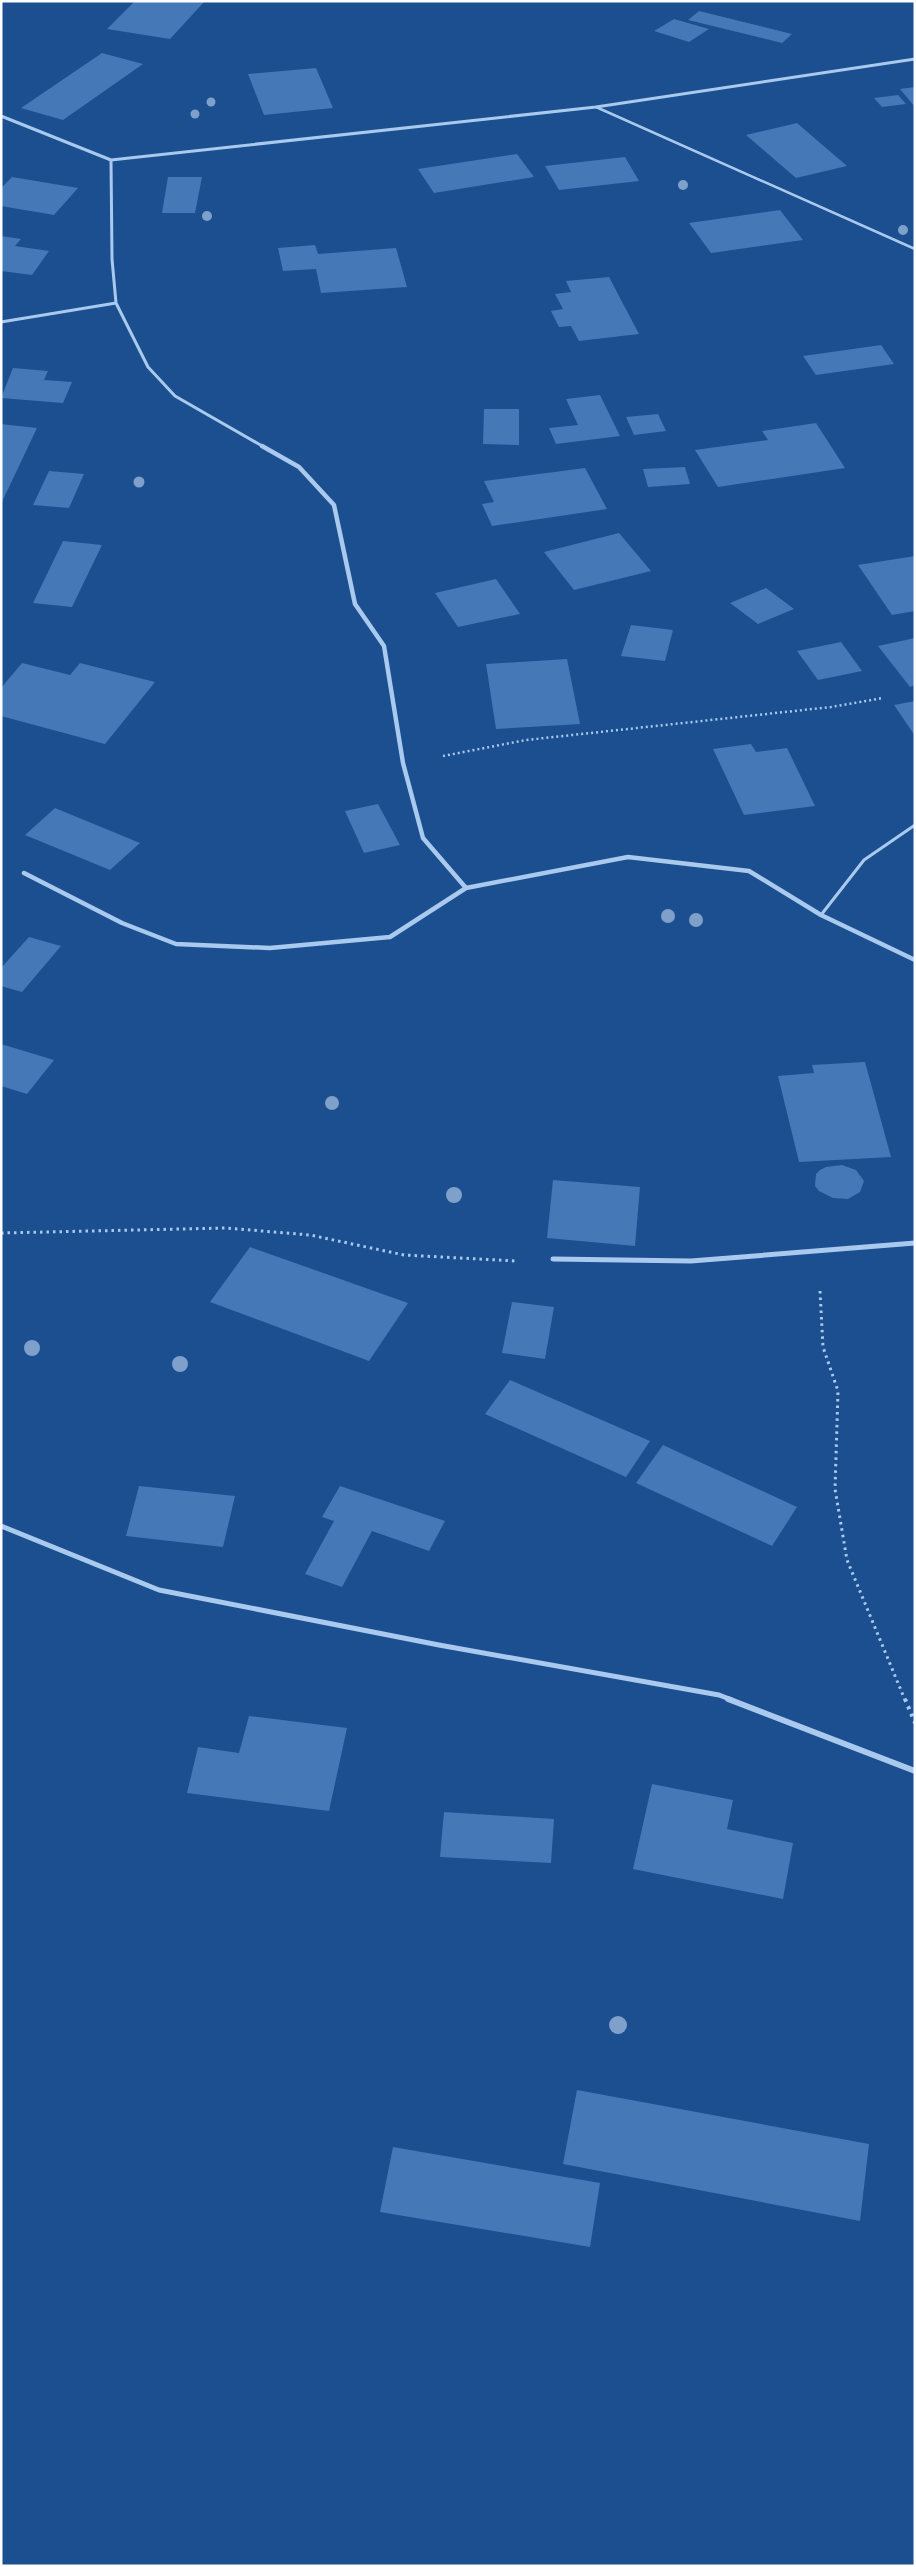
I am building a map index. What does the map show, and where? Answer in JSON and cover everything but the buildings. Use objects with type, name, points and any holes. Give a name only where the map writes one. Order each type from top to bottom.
[{"type":"street","points":[[1,116],[111,160],[596,107],[915,59]]},
{"type":"street","points":[[111,160],[112,259],[116,303],[148,367],[176,396],[299,467],[334,505],[355,604],[384,646],[403,763],[424,838],[466,888]]},
{"type":"street","points":[[1,322],[116,303]]},
{"type":"street","points":[[24,873],[122,923],[176,944],[270,948],[390,937],[466,888],[628,857],[749,871],[821,915],[915,960]]},
{"type":"street","points":[[553,1259],[691,1262],[915,1243]]},
{"type":"street","points":[[1,1526],[159,1590],[439,1645],[719,1695],[915,1772]]},
{"type":"lane","points":[[596,107],[915,249]]},
{"type":"lane","points":[[821,915],[864,860],[915,825]]},
{"type":"path","points":[[403,763],[526,740],[831,707],[883,698]]},
{"type":"path","points":[[1,1233],[226,1228],[310,1235],[404,1255],[508,1262],[553,1259]]},
{"type":"path","points":[[821,1252],[819,1308],[823,1347],[838,1391],[835,1489],[846,1560],[915,1723]]}]
